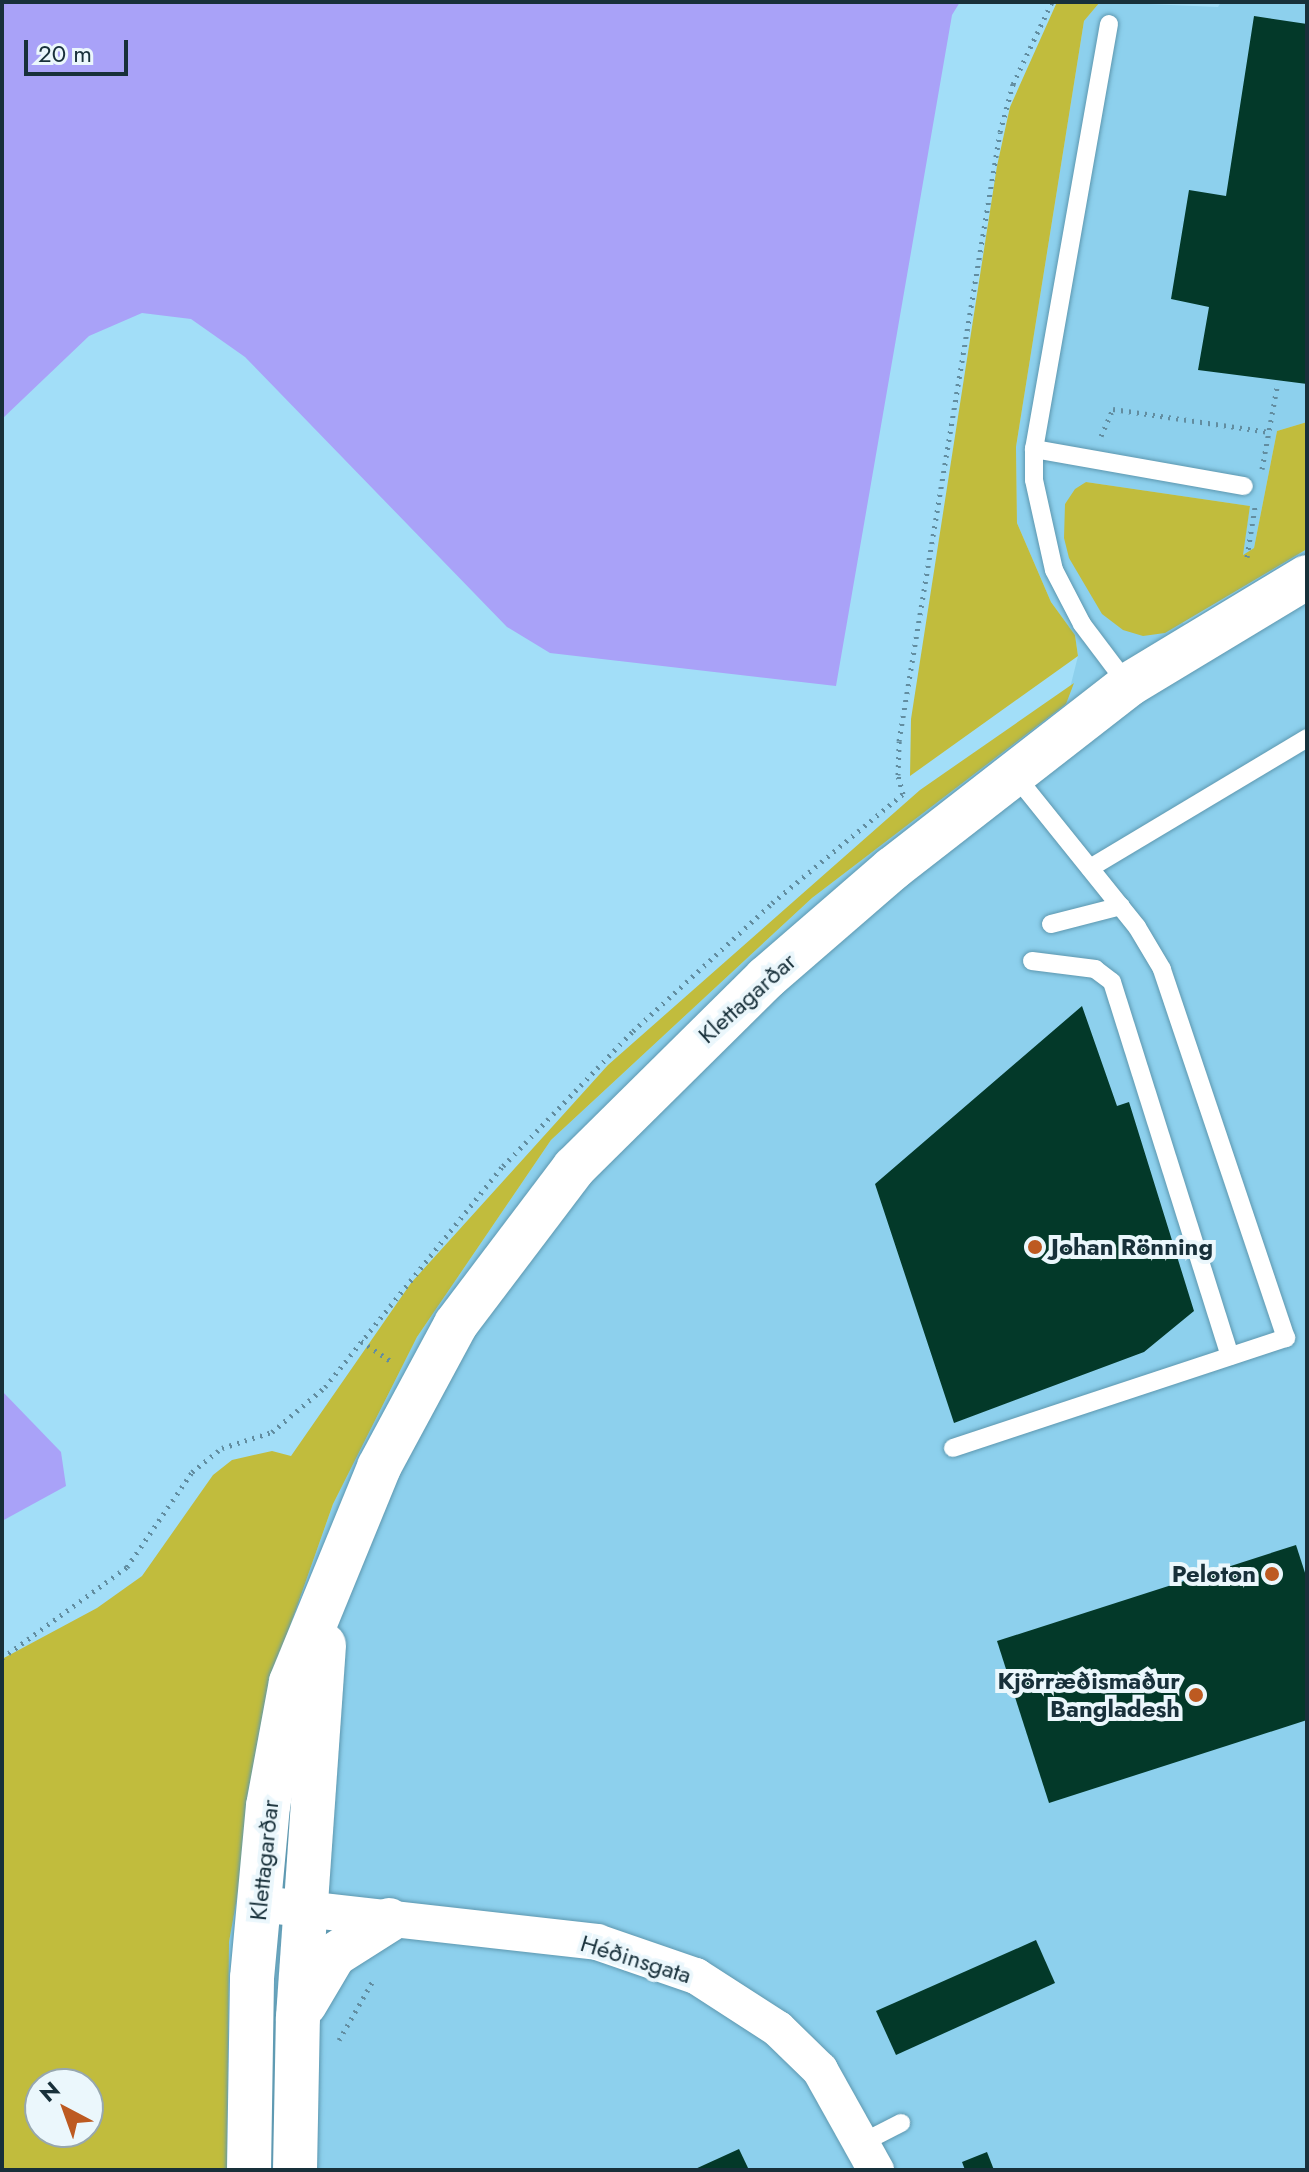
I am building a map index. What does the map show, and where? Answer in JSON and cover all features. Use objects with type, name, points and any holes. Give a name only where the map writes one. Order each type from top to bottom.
[{"type":"main road","name":"Klettagarðar","points":[[249,2170],[251,1992],[268,1806],[291,1682],[379,1467],[429,1369],[501,1261],[574,1168],[766,978],[1014,774],[1128,685],[1307,577]]},
{"type":"main road","name":"Klettagarðar","points":[[295,2170],[298,2017],[308,1911],[322,1663],[341,1561]]},
{"type":"main road","points":[[298,2017],[334,1955],[389,1920]]},
{"type":"street","name":"Héðinsgata","points":[[260,1904],[597,1942],[696,1976],[768,2021],[820,2070],[869,2157]]},
{"type":"lane","points":[[1109,24],[1034,449],[1038,511],[1054,570],[1082,624],[1128,685]]},
{"type":"lane","points":[[1034,449],[1244,486]]},
{"type":"lane","points":[[1090,868],[1307,738]]},
{"type":"lane","points":[[953,1448],[1286,1338],[1162,969],[1121,906],[1014,774]]},
{"type":"lane","points":[[1051,924],[1121,906]]},
{"type":"lane","points":[[1032,961],[1095,969],[1112,982],[1230,1356]]},
{"type":"lane","points":[[869,2157],[901,2123]]},
{"type":"path","points":[[2,1658],[127,1567],[192,1472],[222,1448],[272,1432],[325,1387],[503,1166],[633,1031],[784,893],[903,794],[899,741],[1000,132],[1013,84],[1052,2]]},
{"type":"path","points":[[1113,409],[1269,432]]},
{"type":"path","points":[[361,1341],[402,1369]]},
{"type":"path","points":[[334,2055],[353,2008],[384,1967]]},
{"type":"shaded area","points":[[2,2],[960,2],[952,15],[836,686],[550,653],[507,627],[245,357],[191,319],[142,313],[89,336],[2,419]]},
{"type":"shaded area","points":[[1057,2],[1100,2],[1084,21],[1016,447],[1017,523],[1051,602],[1075,635],[1078,656],[910,776],[911,719],[997,166],[1010,107]]},
{"type":"shaded area","points":[[1100,2],[1218,7],[1221,2],[1307,2],[1307,422],[1277,431],[1254,548],[1242,556],[1250,506],[1086,482],[1065,504],[1184,624],[1307,549],[1307,2170],[227,2170],[229,1942],[282,1649],[333,1504],[417,1337],[551,1140],[812,898],[1066,704],[1078,656],[1075,635],[1051,602],[1017,523],[1016,447],[1084,21]]},
{"type":"shaded area","points":[[1307,422],[1307,549],[1165,633],[1143,636],[1123,630],[1102,614],[1069,558],[1064,538],[1065,504],[1075,489],[1086,482],[1250,506],[1243,555],[1254,548],[1277,431]]},
{"type":"shaded area","points":[[1074,683],[1066,704],[812,898],[551,1140],[417,1337],[333,1504],[282,1649],[229,1942],[227,2170],[2,2170],[2,1659],[97,1608],[142,1576],[213,1475],[232,1460],[272,1451],[291,1456],[411,1283],[608,1065],[920,790]]},
{"type":"shaded area","points":[[2,1391],[61,1452],[66,1486],[2,1521]]},
{"type":"building","points":[[1254,16],[1307,24],[1307,384],[1198,370],[1209,307],[1171,299],[1189,190],[1226,196]]},
{"type":"building","name":"Johan Rönning","points":[[1082,1006],[1117,1106],[1129,1102],[1194,1311],[1144,1352],[954,1423],[875,1184]]},
{"type":"building","points":[[1296,1545],[1307,1579],[1307,1720],[1049,1803],[997,1641]]},
{"type":"building","points":[[1036,1940],[1055,1983],[896,2055],[876,2011]]},
{"type":"building","points":[[739,2149],[749,2170],[693,2170]]},
{"type":"building","points":[[987,2152],[994,2170],[965,2170],[962,2162]]},
{"type":"place","name":"Johan Rönning","points":[[1035,1247]]},
{"type":"place","name":"Peloton","points":[[1272,1574]]},
{"type":"place","name":"Kjörræðismaður Bangladesh","points":[[1196,1695]]}]
